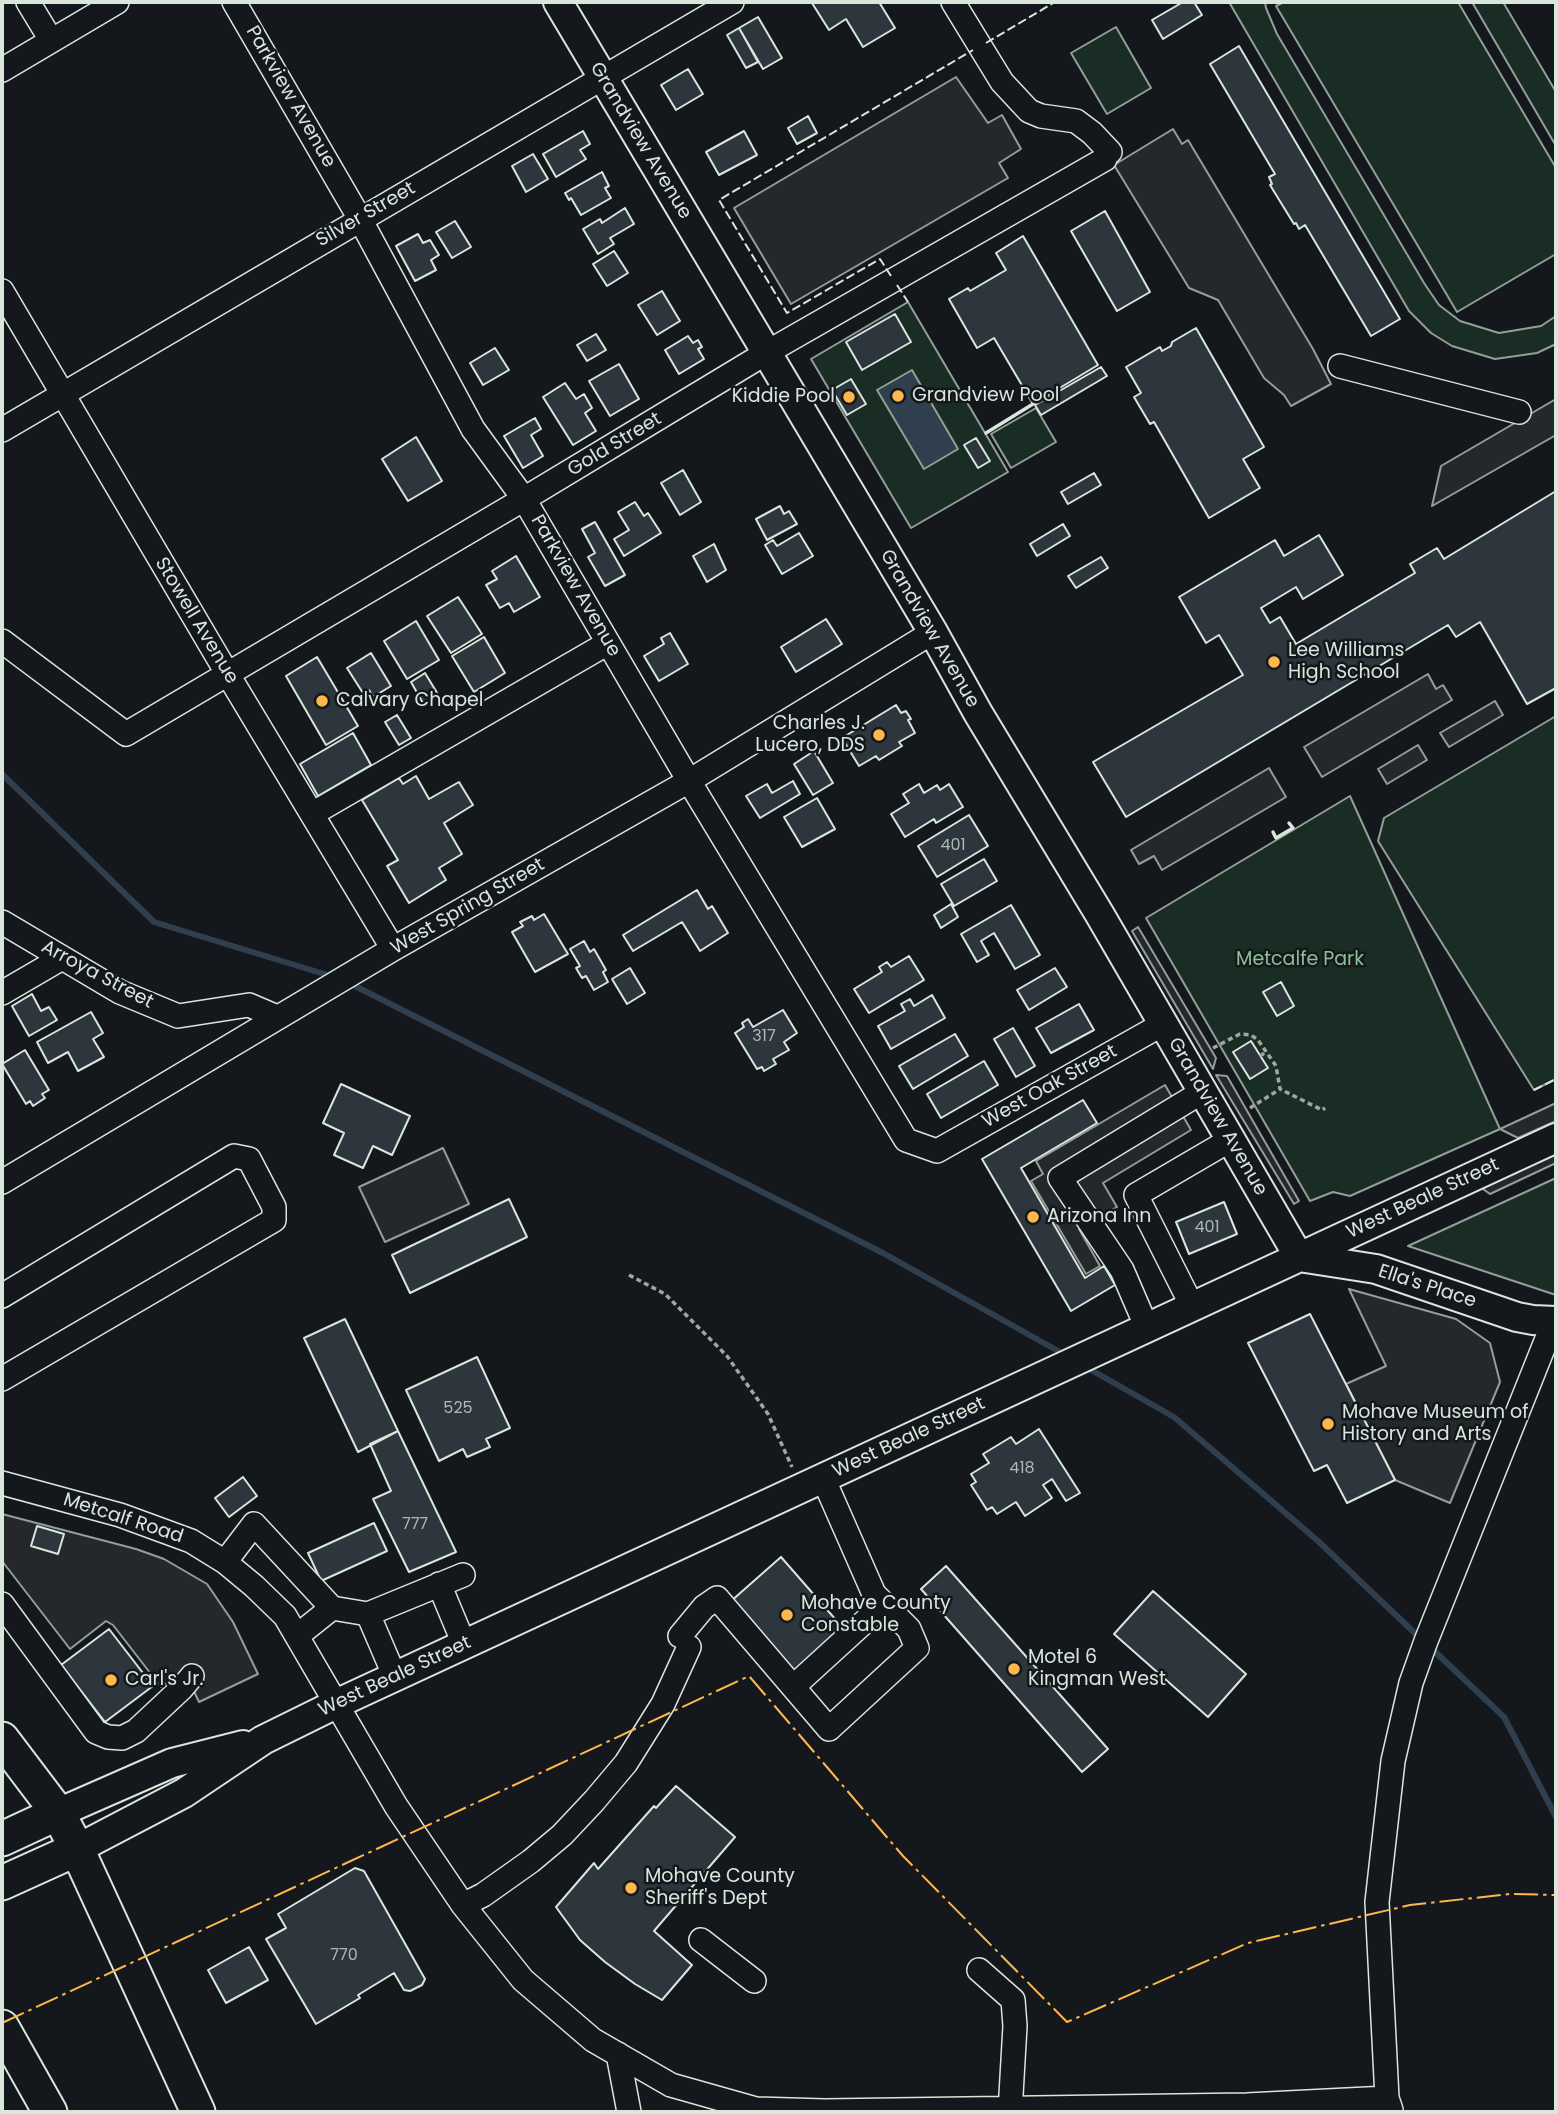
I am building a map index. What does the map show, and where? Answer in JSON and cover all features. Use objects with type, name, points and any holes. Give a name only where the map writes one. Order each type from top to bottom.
[{"type":"highway","points":[[2,1739],[58,1813],[78,1849],[198,2112]]},
{"type":"highway","name":"West Beale Street","points":[[2,1839],[58,1813]]},
{"type":"highway","name":"West Beale Street","points":[[2,1883],[78,1849]]},
{"type":"highway","points":[[2,2027],[50,2112]]},
{"type":"main road","name":"Grandview Avenue","points":[[558,2],[933,632],[978,713],[1299,1257]]},
{"type":"main road","name":"West Beale Street","points":[[78,1849],[184,1793],[263,1740],[335,1704],[1556,1138]]},
{"type":"main road","name":"Ella's Place","points":[[1299,1257],[1377,1269],[1517,1317],[1533,1321],[1555,1321]]},
{"type":"main road","name":"West Beale Street","points":[[58,1813],[172,1763],[263,1740]]},
{"type":"street","points":[[28,2],[51,40]]},
{"type":"street","points":[[2,70],[117,2]]},
{"type":"street","name":"Parkview Avenue","points":[[234,2],[360,219],[473,429],[524,499],[689,781],[906,1140],[937,1151]]},
{"type":"street","name":"Silver Street","points":[[2,430],[732,2]]},
{"type":"street","name":"Gold Street","points":[[2,640],[127,734],[766,354],[1107,156],[1092,133],[1076,121],[1041,116],[1029,111],[1002,82],[954,2]]},
{"type":"street","name":"Stowell Avenue","points":[[2,291],[393,949]]},
{"type":"street","points":[[1340,366],[1519,412]]},
{"type":"street","name":"West Spring Street","points":[[2,1182],[393,949],[689,781],[933,632]]},
{"type":"street","points":[[312,814],[608,643]]},
{"type":"street","name":"Arroya Street","points":[[2,922],[120,992],[178,1016],[248,1005],[277,1017]]},
{"type":"street","points":[[2,993],[62,958]]},
{"type":"street","name":"West Oak Street","points":[[937,1151],[1163,1024]]},
{"type":"street","points":[[1137,1332],[1122,1270],[1060,1178],[1202,1092]]},
{"type":"street","points":[[1192,1306],[1136,1195],[1230,1140]]},
{"type":"street","points":[[2,1296],[234,1156],[248,1159],[274,1207],[274,1220],[2,1379]]},
{"type":"street","points":[[1390,2105],[1377,1902],[1393,1760],[1411,1684],[1555,1321]]},
{"type":"street","name":"Metcalf Road","points":[[2,1483],[120,1515],[191,1541],[225,1562],[254,1586],[285,1616],[396,1806],[463,1905],[523,1980],[593,2040],[671,2085],[756,2109],[825,2112],[1390,2105]]},
{"type":"street","points":[[463,1905],[483,1895],[562,1835],[626,1763],[663,1704],[684,1642],[704,1607],[717,1598],[829,1729],[917,1648],[908,1629],[874,1594],[812,1483]]},
{"type":"street","points":[[225,1562],[254,1524],[332,1608],[368,1614],[463,1575]]},
{"type":"street","points":[[439,1584],[464,1644]]},
{"type":"street","points":[[2,1604],[96,1732],[108,1738],[122,1738],[136,1731],[192,1676]]},
{"type":"street","points":[[793,1687],[884,1604]]},
{"type":"street","points":[[297,1636],[332,1608]]},
{"type":"street","points":[[368,1614],[395,1677]]},
{"type":"street","points":[[701,1940],[754,1980]]},
{"type":"street","points":[[979,1970],[1013,2000],[1015,2026],[1009,2110]]},
{"type":"street","points":[[618,2054],[629,2112]]},
{"type":"path","points":[[1213,1048],[1240,1034],[1251,1035],[1258,1040],[1276,1066],[1280,1089]]},
{"type":"path","points":[[1260,1056],[1266,1052]]},
{"type":"path","points":[[1250,1108],[1280,1089]]},
{"type":"path","points":[[1280,1089],[1322,1110],[1325,1108]]},
{"type":"path","points":[[629,1275],[665,1294],[727,1356],[812,1483]]},
{"type":"green space","points":[[1229,2],[1265,2],[1277,34],[1439,305],[1460,321],[1499,333],[1541,326],[1556,316],[1556,344],[1537,353],[1495,359],[1452,346],[1431,333],[1409,311]]},
{"type":"green space","points":[[1284,2],[1458,2],[1556,168],[1556,254],[1457,312],[1276,6]]},
{"type":"green space","points":[[1472,2],[1503,2],[1556,92],[1556,146]]},
{"type":"green space","points":[[1116,27],[1151,88],[1107,114],[1071,53]]},
{"type":"green space","name":"Grandview Pool","points":[[908,302],[1008,472],[911,528],[811,359]]},
{"type":"green space","points":[[1036,408],[1056,442],[1011,468],[991,434]]},
{"type":"green space","points":[[1556,716],[1556,1079],[1534,1090],[1378,841],[1384,818]]},
{"type":"green space","name":"Metcalfe Park","points":[[1350,796],[1500,1129],[1350,1196],[1333,1192],[1310,1201],[1146,918]]},
{"type":"green space","points":[[1556,1178],[1556,1295],[1408,1246]]},
{"type":"shaded area","points":[[956,77],[988,123],[1002,115],[1021,149],[999,163],[1008,178],[791,304],[734,208]]},
{"type":"shaded area","points":[[1173,129],[1182,144],[1188,140],[1313,349],[1331,384],[1291,406],[1284,395],[1264,378],[1218,300],[1189,288],[1114,165]]},
{"type":"shaded area","points":[[1556,399],[1556,435],[1432,506],[1441,466]]},
{"type":"shaded area","points":[[1428,674],[1436,689],[1443,685],[1452,700],[1322,777],[1304,747]]},
{"type":"shaded area","points":[[1495,701],[1503,715],[1449,747],[1440,733]]},
{"type":"shaded area","points":[[1418,745],[1427,760],[1387,784],[1378,769]]},
{"type":"shaded area","points":[[1269,768],[1286,797],[1162,870],[1154,856],[1139,864],[1131,850]]},
{"type":"shaded area","points":[[1138,927],[1216,1058],[1213,1069],[1132,931]]},
{"type":"shaded area","points":[[1216,1075],[1227,1076],[1299,1201],[1294,1204]]},
{"type":"shaded area","points":[[1165,1085],[1191,1130],[1103,1183],[1117,1207],[1079,1229],[1100,1266],[1086,1274],[1031,1181],[1043,1174],[1036,1161]]},
{"type":"shaded area","points":[[1556,1103],[1556,1121],[1518,1138],[1500,1129]]},
{"type":"shaded area","points":[[1556,1143],[1556,1163],[1490,1194],[1473,1182]]},
{"type":"shaded area","points":[[443,1148],[469,1204],[385,1242],[359,1187]]},
{"type":"shaded area","points":[[1349,1289],[1456,1319],[1490,1343],[1500,1382],[1450,1503],[1395,1480],[1346,1384],[1386,1366]]},
{"type":"shaded area","points":[[2,1514],[136,1549],[164,1559],[207,1584],[233,1622],[258,1674],[199,1702],[184,1670],[161,1687],[113,1625],[106,1621],[70,1649],[2,1561]]},
{"type":"water","points":[[912,370],[958,449],[924,469],[877,390]]},
{"type":"building","points":[[879,2],[895,28],[863,47],[846,19],[829,30],[812,3]]},
{"type":"building","points":[[1183,2],[1194,2],[1202,15],[1163,39],[1152,20]]},
{"type":"building","points":[[758,17],[782,58],[763,69],[739,28]]},
{"type":"building","points":[[739,28],[758,62],[746,68],[727,35]]},
{"type":"building","points":[[1239,46],[1400,319],[1371,336],[1305,225],[1299,229],[1296,223],[1294,224],[1270,185],[1272,184],[1269,177],[1275,174],[1210,64]]},
{"type":"building","points":[[688,69],[703,94],[676,110],[661,85]]},
{"type":"building","points":[[808,116],[817,133],[797,144],[788,128]]},
{"type":"building","points":[[583,131],[590,144],[580,150],[586,159],[556,177],[543,154]]},
{"type":"building","points":[[744,131],[757,155],[719,175],[706,152]]},
{"type":"building","points":[[533,154],[548,179],[526,192],[512,166]]},
{"type":"building","points":[[602,172],[609,186],[605,188],[611,198],[581,215],[565,193]]},
{"type":"building","points":[[625,208],[634,224],[610,238],[614,244],[598,254],[583,229],[600,219],[602,223]]},
{"type":"building","points":[[1105,211],[1150,292],[1117,311],[1071,231]]},
{"type":"building","points":[[455,221],[471,247],[452,258],[436,232]]},
{"type":"building","points":[[418,234],[423,243],[430,240],[439,255],[431,260],[436,270],[415,281],[396,246]]},
{"type":"building","points":[[1023,236],[1098,365],[1033,404],[994,338],[977,348],[949,299],[968,288],[970,291],[1006,270],[996,253]]},
{"type":"building","points":[[614,251],[628,273],[607,286],[593,264]]},
{"type":"building","points":[[662,291],[680,321],[657,335],[638,305]]},
{"type":"building","points":[[895,314],[911,342],[862,370],[846,342]]},
{"type":"building","points":[[1196,328],[1264,447],[1243,459],[1260,488],[1209,518],[1154,422],[1150,424],[1134,397],[1141,393],[1126,367],[1160,347],[1162,351],[1171,346],[1172,342]]},
{"type":"building","points":[[596,334],[606,350],[587,361],[577,345]]},
{"type":"building","points":[[688,336],[693,343],[698,340],[702,347],[698,349],[704,359],[679,374],[665,350]]},
{"type":"building","points":[[495,348],[509,370],[483,385],[470,363]]},
{"type":"building","points":[[619,364],[639,399],[610,416],[589,381]]},
{"type":"building","points":[[1101,367],[1107,376],[1041,415],[1035,405]]},
{"type":"building","name":"Kiddie Pool","points":[[851,379],[866,404],[847,415],[832,390]]},
{"type":"building","points":[[565,383],[576,399],[584,394],[592,408],[585,413],[596,431],[573,445],[543,397]]},
{"type":"building","points":[[535,418],[541,429],[531,435],[543,456],[523,468],[504,436]]},
{"type":"building","points":[[416,437],[442,481],[408,501],[382,459]]},
{"type":"building","points":[[976,438],[990,461],[978,468],[964,445]]},
{"type":"building","points":[[683,470],[701,502],[680,515],[661,483]]},
{"type":"building","points":[[1094,473],[1101,485],[1068,504],[1061,492]]},
{"type":"building","points":[[1556,491],[1556,688],[1527,704],[1480,622],[1456,637],[1448,625],[1126,817],[1093,762],[1243,675],[1219,635],[1206,643],[1179,597],[1275,540],[1284,556],[1319,535],[1343,575],[1303,599],[1296,587],[1261,608],[1270,623],[1280,617],[1296,644],[1415,573],[1410,564],[1437,548],[1444,559]]},
{"type":"building","points":[[635,502],[644,516],[648,513],[661,533],[624,556],[614,539],[629,530],[618,512]]},
{"type":"building","points":[[780,506],[784,514],[789,511],[797,524],[767,540],[756,519]]},
{"type":"building","points":[[595,522],[625,575],[605,586],[588,557],[595,553],[582,529]]},
{"type":"building","points":[[1063,524],[1070,536],[1037,556],[1030,544]]},
{"type":"building","points":[[799,533],[813,556],[782,574],[765,545],[773,540],[777,546]]},
{"type":"building","points":[[714,544],[726,570],[707,582],[693,556]]},
{"type":"building","points":[[516,556],[540,597],[514,612],[509,603],[500,608],[486,585],[497,579],[492,571]]},
{"type":"building","points":[[1101,557],[1108,568],[1076,588],[1068,576]]},
{"type":"building","points":[[458,597],[482,634],[451,653],[427,616]]},
{"type":"building","points":[[826,619],[842,644],[796,672],[781,647]]},
{"type":"building","points":[[416,621],[439,660],[407,679],[384,641]]},
{"type":"building","points":[[670,633],[688,664],[659,681],[644,656],[664,644],[661,638]]},
{"type":"building","points":[[484,637],[505,673],[474,692],[452,656]]},
{"type":"building","points":[[371,653],[391,686],[373,697],[369,690],[363,693],[347,668]]},
{"type":"building","name":"Calvary Chapel","points":[[317,657],[358,726],[326,745],[286,676]]},
{"type":"building","points":[[425,673],[439,696],[424,705],[411,682]]},
{"type":"building","name":"Charles J. Lucero, DDS","points":[[896,705],[901,713],[906,711],[915,733],[899,742],[902,746],[879,760],[876,756],[859,766],[842,738]]},
{"type":"building","points":[[397,715],[411,738],[399,745],[385,722]]},
{"type":"building","points":[[353,733],[371,765],[318,796],[300,764]]},
{"type":"building","points":[[814,751],[833,783],[813,795],[794,764]]},
{"type":"building","points":[[416,776],[429,799],[459,782],[473,805],[444,823],[462,854],[439,868],[446,880],[409,903],[387,866],[398,860],[362,800],[399,778],[403,784]]},
{"type":"building","points":[[793,781],[800,794],[760,818],[746,796],[767,784],[772,793]]},
{"type":"building","points":[[919,784],[924,793],[937,785],[940,790],[949,784],[963,807],[936,823],[934,819],[905,837],[891,814],[909,803],[903,794]]},
{"type":"building","points":[[817,798],[835,829],[802,847],[784,817]]},
{"type":"building","points":[[969,815],[988,846],[937,877],[918,846]]},
{"type":"building","points":[[984,859],[997,881],[954,906],[941,884]]},
{"type":"building","points":[[697,890],[708,909],[712,906],[728,933],[700,951],[682,922],[633,951],[623,935]]},
{"type":"building","points":[[951,904],[958,917],[941,928],[934,915]]},
{"type":"building","points":[[1011,905],[1040,955],[1015,969],[994,933],[981,941],[989,955],[977,962],[961,934]]},
{"type":"building","points":[[544,914],[568,954],[535,972],[512,932],[523,926],[520,922],[532,916],[534,920]]},
{"type":"building","points":[[584,941],[590,952],[594,949],[606,970],[603,972],[608,982],[594,990],[586,976],[582,978],[576,968],[580,966],[570,949]]},
{"type":"building","points":[[909,956],[924,980],[869,1013],[854,989],[882,972],[879,967],[887,962],[891,967]]},
{"type":"building","points":[[630,968],[645,993],[627,1004],[612,979]]},
{"type":"building","points":[[1055,968],[1067,987],[1029,1010],[1017,990]]},
{"type":"building","points":[[1281,982],[1294,1006],[1277,1016],[1263,992]]},
{"type":"building","points":[[32,994],[41,1011],[49,1007],[57,1020],[29,1036],[12,1006]]},
{"type":"building","points":[[932,995],[945,1018],[891,1049],[878,1026],[905,1011],[901,1004],[910,999],[914,1006]]},
{"type":"building","points":[[1079,1004],[1094,1030],[1051,1053],[1036,1028]]},
{"type":"building","points":[[783,1010],[797,1033],[784,1042],[789,1050],[773,1059],[776,1064],[764,1071],[762,1067],[757,1069],[735,1033],[744,1027],[742,1023],[748,1019],[753,1027]]},
{"type":"building","points":[[91,1012],[103,1033],[93,1039],[104,1057],[78,1071],[68,1052],[48,1063],[37,1042]]},
{"type":"building","points":[[1013,1028],[1035,1066],[1016,1077],[994,1039]]},
{"type":"building","points":[[955,1034],[968,1056],[913,1089],[899,1066]]},
{"type":"building","points":[[1251,1041],[1268,1068],[1250,1079],[1233,1052]]},
{"type":"building","points":[[25,1050],[49,1090],[42,1094],[45,1098],[33,1106],[30,1101],[26,1104],[2,1064]]},
{"type":"building","points":[[984,1061],[998,1085],[941,1118],[927,1094]]},
{"type":"building","points":[[341,1084],[410,1116],[392,1155],[373,1146],[363,1168],[334,1155],[344,1133],[323,1123]]},
{"type":"building","name":"Arizona Inn","points":[[1083,1100],[1097,1123],[1021,1168],[1085,1278],[1104,1266],[1115,1285],[1071,1311],[982,1159]]},
{"type":"building","points":[[509,1199],[527,1237],[410,1293],[392,1255]]},
{"type":"building","points":[[1224,1202],[1237,1234],[1189,1254],[1176,1222]]},
{"type":"building","name":"Mohave Museum of History and Arts","points":[[1310,1314],[1395,1480],[1347,1503],[1327,1465],[1314,1471],[1248,1343]]},
{"type":"building","points":[[345,1319],[398,1431],[358,1452],[304,1338]]},
{"type":"building","points":[[477,1357],[510,1428],[486,1439],[490,1447],[467,1457],[463,1449],[439,1461],[406,1390]]},
{"type":"building","points":[[1039,1429],[1080,1493],[1066,1501],[1052,1479],[1043,1485],[1052,1498],[1025,1516],[1016,1502],[997,1514],[992,1507],[987,1510],[971,1485],[976,1482],[971,1474],[989,1463],[983,1454],[1011,1437],[1016,1444]]},
{"type":"building","points":[[398,1431],[456,1552],[409,1572],[373,1499],[391,1491],[370,1444]]},
{"type":"building","points":[[243,1477],[257,1496],[229,1517],[215,1498]]},
{"type":"building","points":[[374,1523],[387,1551],[321,1581],[308,1553]]},
{"type":"building","points":[[37,1526],[64,1534],[58,1554],[31,1546]]},
{"type":"building","name":"Mohave County Constable","points":[[781,1557],[843,1628],[792,1674],[730,1602]]},
{"type":"building","name":"Motel 6 Kingman West","points":[[946,1566],[1108,1749],[1082,1772],[921,1589]]},
{"type":"building","points":[[1153,1591],[1246,1674],[1208,1717],[1114,1634]]},
{"type":"building","name":"Carl's Jr.","points":[[109,1629],[153,1686],[105,1722],[61,1665]]},
{"type":"building","name":"Mohave County Sheriff's Dept","points":[[676,1786],[735,1837],[654,1931],[692,1965],[662,2000],[605,1962],[580,1940],[556,1907],[594,1863],[598,1869],[654,1806],[656,1808]]},
{"type":"building","points":[[355,1868],[364,1871],[425,1979],[422,1985],[410,1991],[404,1990],[394,1973],[358,1995],[360,1998],[316,2024],[266,1939],[286,1928],[278,1914]]},
{"type":"building","points":[[249,1947],[268,1980],[226,2003],[208,1970]]},
{"type":"waterway","points":[[2,774],[154,922],[334,977]]},
{"type":"waterway","points":[[347,982],[883,1253],[1067,1356]]},
{"type":"waterway","points":[[1086,1367],[1174,1417],[1318,1541],[1421,1639]]},
{"type":"waterway","points":[[1429,1646],[1504,1717],[1556,1817]]},
{"type":"fence","points":[[986,43],[1055,2]]},
{"type":"fence","points":[[891,276],[880,259],[787,313],[719,200],[973,50]]},
{"type":"fence","points":[[897,285],[908,302]]},
{"type":"fence","points":[[1534,1090],[1556,1079]]},
{"type":"wall","points":[[986,433],[1033,404]]},
{"type":"wall","points":[[1273,832],[1276,838],[1293,828],[1289,823]]},
{"type":"power","points":[[2,2023],[749,1676],[903,1856],[1067,2022],[1248,1943],[1410,1905],[1510,1894],[1556,1895]]},
{"type":"place","name":"Grandview Pool","points":[[898,396]]},
{"type":"place","name":"Kiddie Pool","points":[[849,397]]},
{"type":"place","name":"Lee Williams High School","points":[[1274,662]]},
{"type":"place","name":"Calvary Chapel","points":[[322,701]]},
{"type":"place","name":"Charles J. Lucero, DDS","points":[[879,735]]},
{"type":"place","name":"Arizona Inn","points":[[1033,1217]]},
{"type":"place","name":"Mohave Museum of History and Arts","points":[[1328,1424]]},
{"type":"place","name":"Mohave County Constable","points":[[787,1615]]},
{"type":"place","name":"Motel 6 Kingman West","points":[[1014,1669]]},
{"type":"place","name":"Carl's Jr.","points":[[111,1680]]},
{"type":"place","name":"Mohave County Sheriff's Dept","points":[[631,1888]]}]
